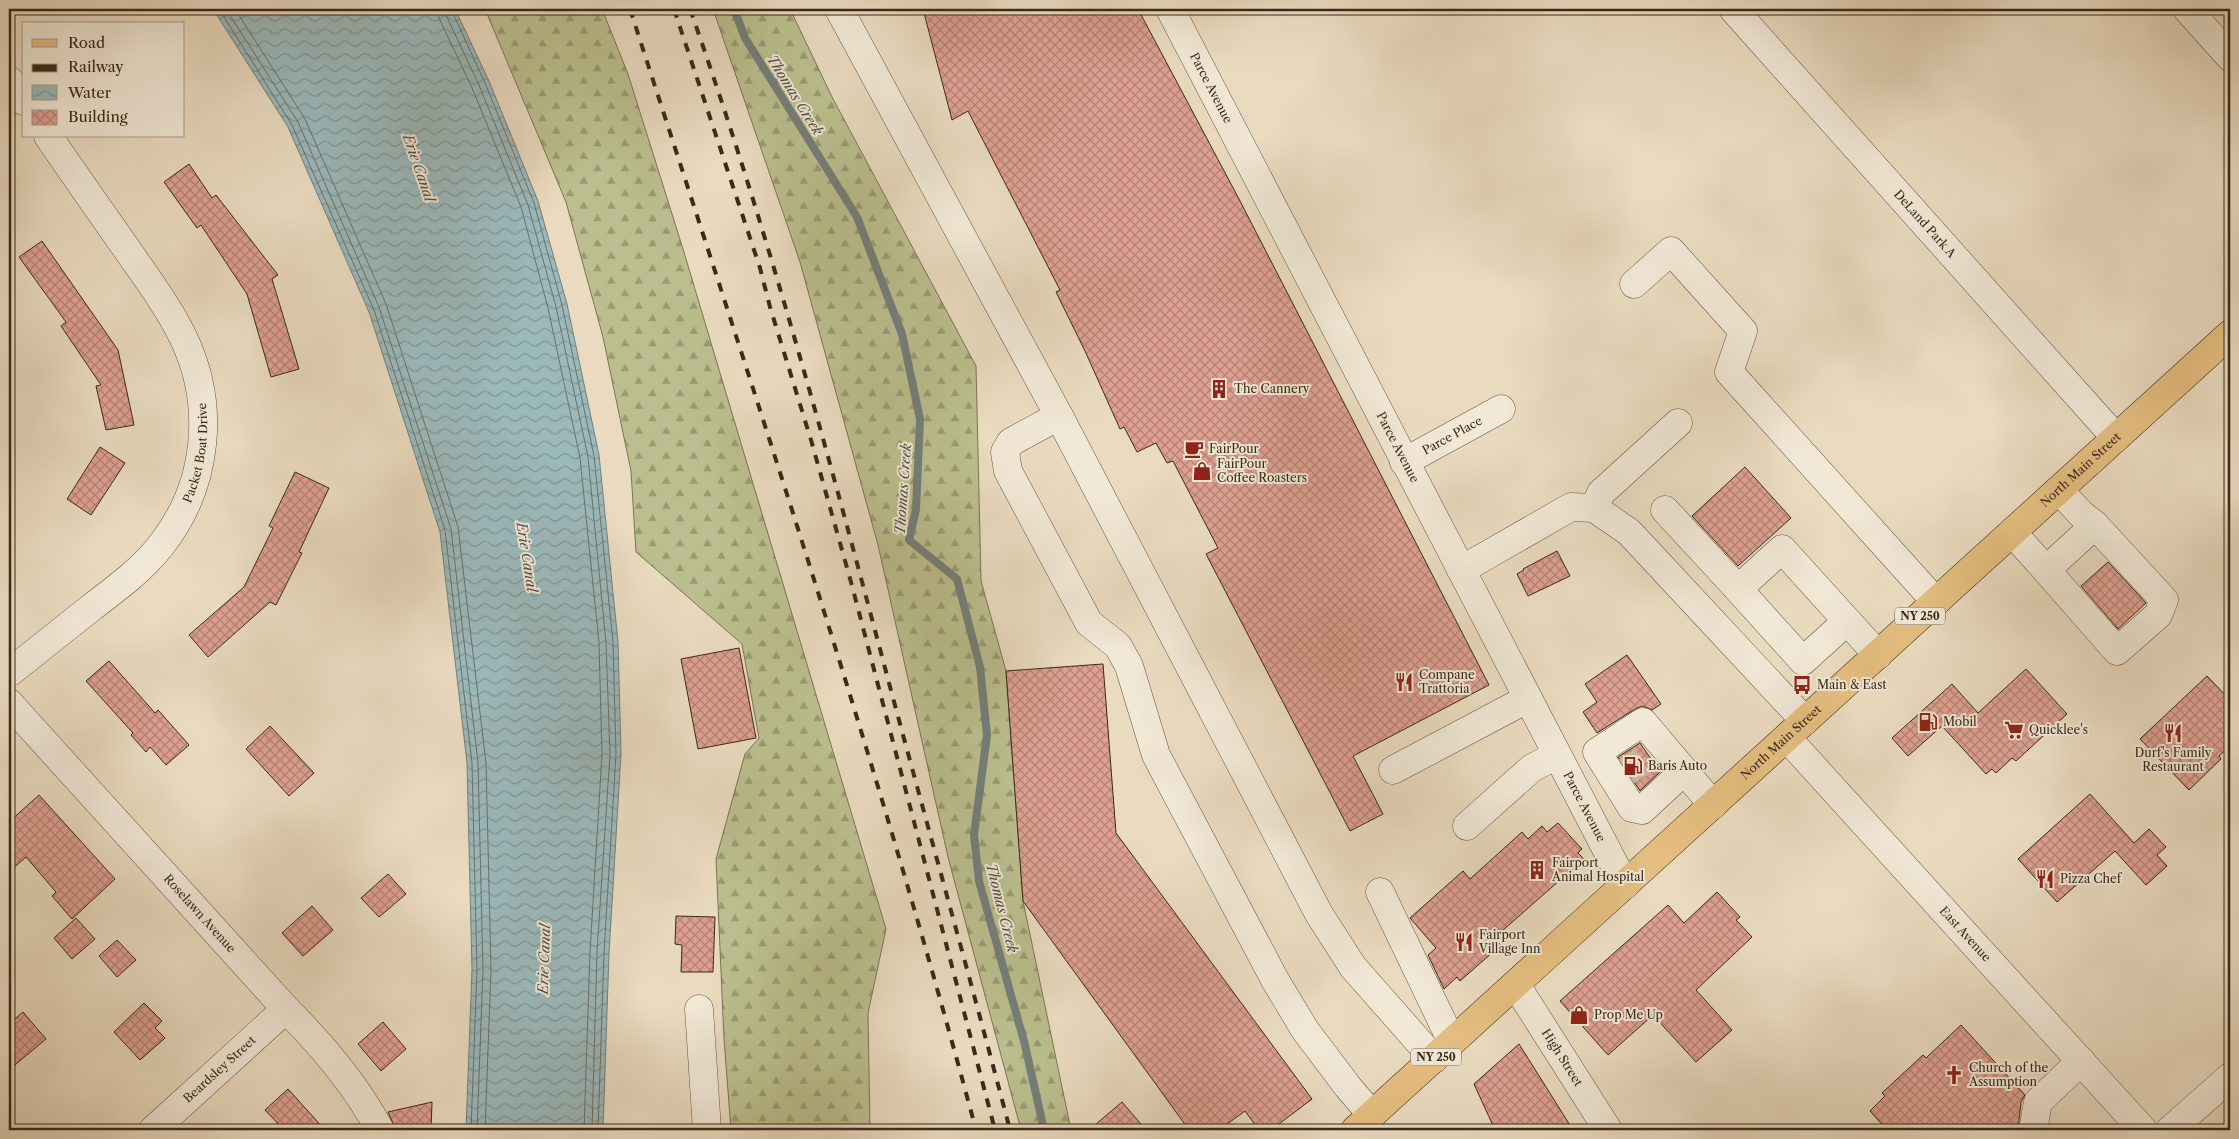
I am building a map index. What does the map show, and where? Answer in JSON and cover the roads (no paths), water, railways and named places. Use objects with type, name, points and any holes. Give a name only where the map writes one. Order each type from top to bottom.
[{"type":"main road","name":"North Main Street","points":[[1364,1122],[2230,334]]},
{"type":"street","points":[[838,9],[1059,416],[1319,914],[1353,967],[1443,1051]]},
{"type":"street","name":"Parce Avenue","points":[[1170,9],[1625,885]]},
{"type":"street","name":"DeLand Park A","points":[[1733,9],[2116,438]]},
{"type":"street","points":[[2187,9],[2230,57]]},
{"type":"street","points":[[9,80],[22,98]]},
{"type":"street","name":"Packet Boat Drive","points":[[9,673],[133,575],[162,545],[185,512],[197,480],[204,443],[202,396],[197,374],[184,338],[162,300],[49,138]]},
{"type":"street","points":[[1634,284],[1671,251],[1743,332],[1729,372],[1936,602]]},
{"type":"street","name":"Parce Place","points":[[1404,462],[1501,409]]},
{"type":"street","points":[[1059,416],[1011,442],[1006,452],[1008,471],[1089,624],[1118,646],[1129,666],[1156,755],[1275,980],[1305,1030],[1348,1088],[1364,1122]]},
{"type":"street","points":[[1461,570],[1570,507],[1594,508],[1602,493],[1678,423]]},
{"type":"street","points":[[2012,532],[2117,651],[2158,615],[2164,600],[2095,525],[2081,514],[2059,490]]},
{"type":"street","name":"East Avenue","points":[[1594,508],[1629,532],[2081,1061],[2143,1130]]},
{"type":"street","points":[[1665,510],[1803,662],[1847,621]]},
{"type":"street","points":[[2046,570],[2095,525]]},
{"type":"street","points":[[1738,589],[1782,549],[1878,654]]},
{"type":"street","points":[[1394,770],[1527,699]]},
{"type":"street","name":"Roselawn Avenue","points":[[9,703],[286,1009],[321,1044],[380,1130]]},
{"type":"street","points":[[1684,771],[1642,810],[1632,808],[1617,778],[1597,752],[1643,722],[1657,752],[1684,771],[1713,805]]},
{"type":"street","points":[[1467,826],[1532,768],[1557,756]]},
{"type":"street","points":[[1580,800],[1617,778]]},
{"type":"street","points":[[1380,892],[1443,1051]]},
{"type":"street","name":"High Street","points":[[1516,984],[1608,1130]]},
{"type":"street","name":"Beardsley Street","points":[[153,1130],[286,1009]]},
{"type":"street","points":[[699,1009],[706,1130]]},
{"type":"street","points":[[2033,1130],[2038,1102],[2081,1061]]},
{"type":"street","points":[[2170,1130],[2230,1077]]},
{"type":"water","name":"Erie Canal","points":[[213,9],[455,9],[489,81],[538,201],[567,304],[599,455],[618,642],[621,754],[609,953],[603,1130],[466,1130],[472,970],[467,763],[440,532],[369,312],[288,127]]},
{"type":"waterway","name":"Thomas Creek","points":[[734,9],[745,38],[857,217],[902,334],[920,419],[916,509],[909,540],[957,579],[980,667],[987,735],[974,835],[979,881],[1025,1045],[1044,1130]]},
{"type":"tunnel","points":[[1619,776],[1649,757]]},
{"type":"railway","points":[[630,9],[854,707],[937,989],[976,1130]]},
{"type":"railway","points":[[674,9],[760,268],[811,440],[851,582],[995,1130]]},
{"type":"railway","points":[[690,9],[746,176],[796,344],[844,513],[1010,1130]]},
{"type":"place","name":"The Cannery","points":[[1219,389]]},
{"type":"place","name":"FairPour","points":[[1194,449]]},
{"type":"place","name":"FairPour Coffee Roasters","points":[[1202,471]]},
{"type":"place","name":"Compane Trattoria","points":[[1404,682]]},
{"type":"place","name":"Main & East","points":[[1802,685]]},
{"type":"place","name":"Mobil","points":[[1928,722]]},
{"type":"place","name":"Quicklee's","points":[[2014,730]]},
{"type":"place","name":"Durf's Family Restaurant","points":[[2173,733]]},
{"type":"place","name":"Baris Auto","points":[[1633,766]]},
{"type":"place","name":"Fairport Animal Hospital","points":[[1537,870]]},
{"type":"place","name":"Pizza Chef","points":[[2045,879]]},
{"type":"place","name":"Fairport Village Inn","points":[[1464,942]]},
{"type":"place","name":"Prop Me Up","points":[[1579,1015]]},
{"type":"place","name":"Church of the Assumption","points":[[1954,1075]]}]
